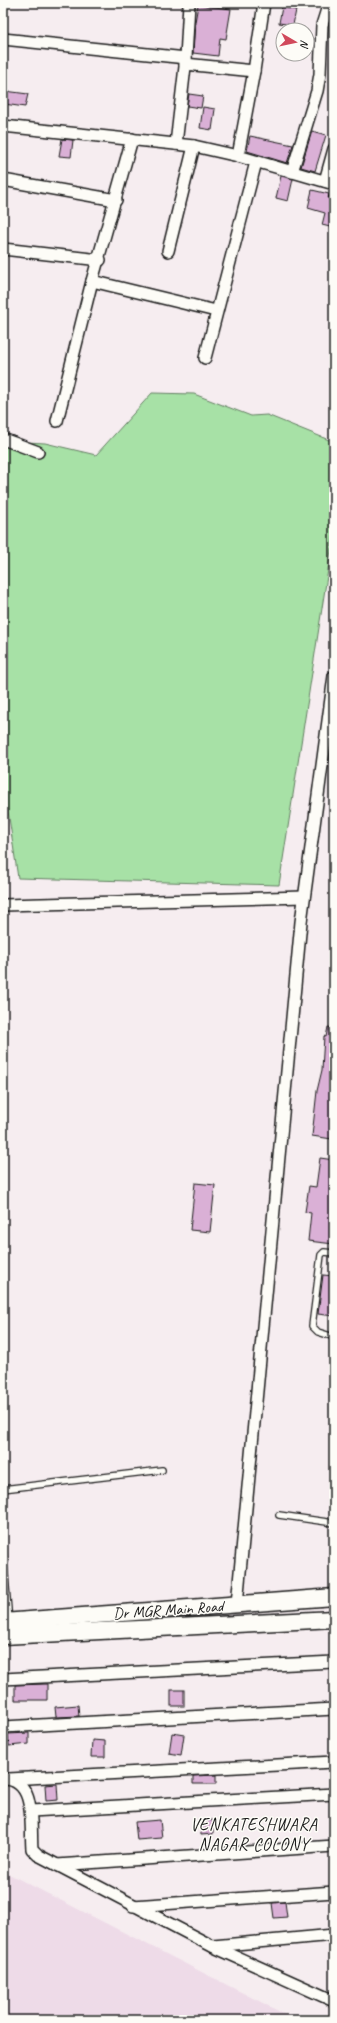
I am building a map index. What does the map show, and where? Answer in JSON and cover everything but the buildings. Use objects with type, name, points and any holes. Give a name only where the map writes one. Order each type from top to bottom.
[{"type":"main road","name":"Dr MGR Main Road","points":[[6,1621],[334,1597]]},
{"type":"main road","name":"Dr MGR Main Road","points":[[3,1636],[334,1619]]},
{"type":"street","points":[[176,144],[186,61],[189,3]]},
{"type":"street","points":[[238,156],[254,71],[264,3]]},
{"type":"street","points":[[292,172],[317,91],[320,74],[322,25],[329,3]]},
{"type":"street","points":[[3,39],[186,61],[254,71]]},
{"type":"street","points":[[3,126],[194,146],[238,156],[329,183],[334,149]]},
{"type":"street","points":[[57,421],[92,281],[100,260],[132,139]]},
{"type":"street","points":[[168,251],[194,146]]},
{"type":"street","points":[[204,358],[256,162]]},
{"type":"street","points":[[3,180],[116,200]]},
{"type":"street","points":[[3,249],[100,260]]},
{"type":"street","points":[[92,281],[216,311]]},
{"type":"street","points":[[3,439],[38,452]]},
{"type":"street","points":[[237,1604],[304,897],[334,676]]},
{"type":"street","points":[[3,905],[304,897]]},
{"type":"street","points":[[3,1679],[334,1662]]},
{"type":"street","points":[[3,1726],[334,1708]]},
{"type":"street","points":[[6,1779],[334,1762]]},
{"type":"street","points":[[6,1779],[22,1786],[28,1796],[31,1811],[32,1849],[38,1855],[212,1946],[334,2001]]},
{"type":"street","points":[[31,1811],[334,1794]]},
{"type":"street","points":[[57,1865],[334,1846]]},
{"type":"street","points":[[133,1906],[334,1892]]},
{"type":"street","points":[[212,1946],[334,1935]]},
{"type":"lane","points":[[334,1253],[324,1252],[321,1255],[312,1326],[318,1332],[334,1337]]},
{"type":"lane","points":[[3,1489],[162,1470]]},
{"type":"lane","points":[[279,1515],[334,1524]]},
{"type":"lane","points":[[3,1552],[6,1621]]},
{"type":"shaded area","points":[[3,1871],[296,2020],[3,2020]]},
{"type":"green space","points":[[152,393],[194,394],[251,416],[267,415],[334,442],[334,531],[279,885],[18,878],[8,811],[3,802],[3,442],[45,443],[96,455]]},
{"type":"district","name":"VENKATESHWARA NAGAR COLONY","points":[[254,1834]]}]
